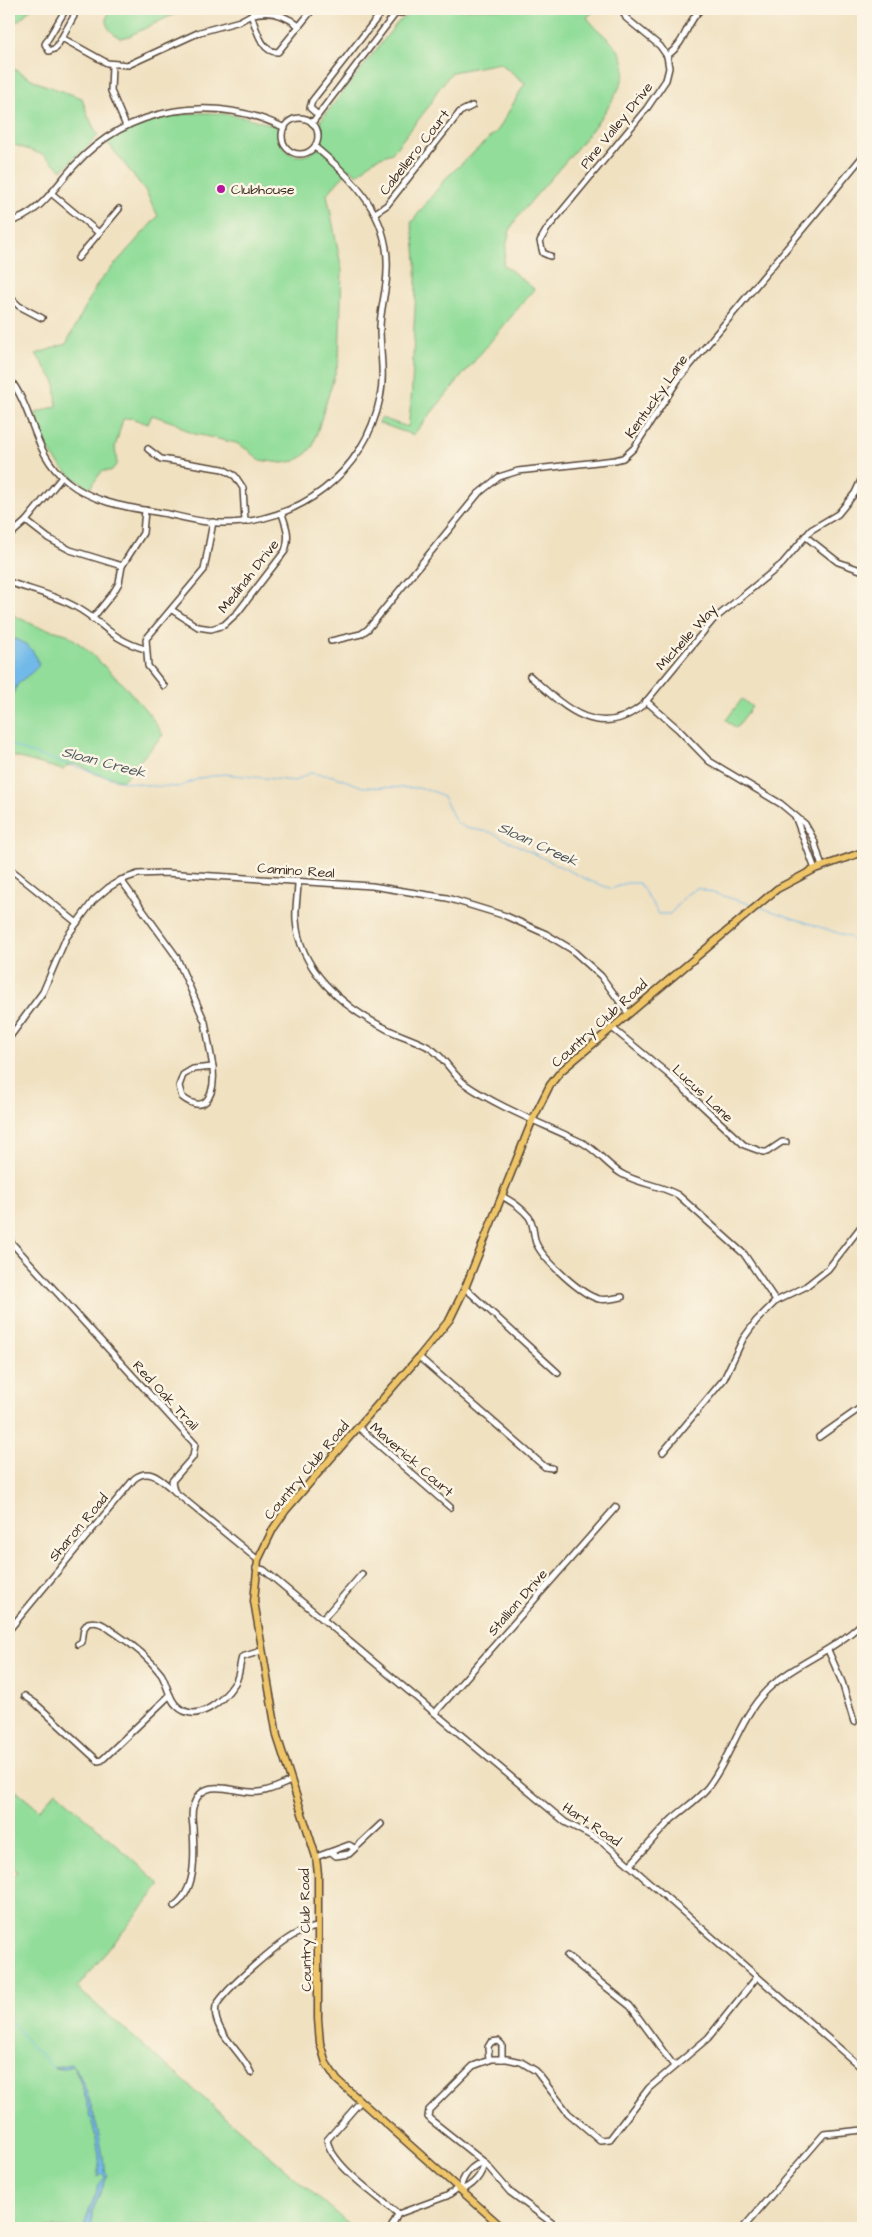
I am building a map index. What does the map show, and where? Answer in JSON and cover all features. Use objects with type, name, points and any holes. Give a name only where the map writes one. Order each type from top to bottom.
[{"type":"main road","name":"Country Club Road","points":[[503,2228],[337,2080],[330,2069],[320,2043],[316,1857],[277,1736],[254,1601],[258,1560],[273,1528],[286,1510],[450,1319],[465,1288],[532,1121],[550,1085],[561,1071],[628,1012],[766,898],[793,879],[822,866],[863,852]]},
{"type":"street","points":[[66,9],[45,44],[46,49],[54,50],[62,38],[75,14],[72,9]]},
{"type":"street","points":[[251,15],[264,46],[270,52],[278,52],[313,9]]},
{"type":"street","points":[[318,115],[310,108],[312,101],[384,9]]},
{"type":"street","points":[[391,9],[403,13],[409,9]]},
{"type":"street","points":[[622,9],[626,18],[660,46],[667,56],[684,40],[689,24],[701,9]]},
{"type":"street","points":[[312,123],[398,11]]},
{"type":"street","points":[[62,38],[112,65],[132,64],[200,32],[240,21],[262,12],[277,14],[290,19],[299,26]]},
{"type":"street","name":"Pine Valley Drive","points":[[550,256],[543,253],[540,241],[547,229],[647,108],[666,80],[669,68],[667,56]]},
{"type":"street","points":[[112,65],[111,91],[126,126]]},
{"type":"street","name":"Cabellero Court","points":[[375,214],[387,205],[460,112],[472,106]]},
{"type":"street","points":[[9,222],[32,213],[87,152],[126,126],[166,112],[202,108],[237,111],[285,128]]},
{"type":"street","points":[[297,119],[312,123],[318,137],[315,147],[305,154],[294,153],[288,150],[283,140],[285,128],[297,119]]},
{"type":"street","points":[[9,378],[25,404],[39,446],[62,477],[94,498],[145,510],[213,522],[245,522],[282,514],[310,500],[339,477],[360,449],[375,418],[382,389],[380,321],[388,262],[375,214],[355,183],[315,147]]},
{"type":"street","name":"Kentucky Lane","points":[[331,641],[361,634],[368,629],[478,494],[492,481],[518,470],[605,462],[623,458],[638,442],[678,380],[863,156]]},
{"type":"street","points":[[51,193],[98,233]]},
{"type":"street","points":[[78,258],[119,209]]},
{"type":"street","points":[[9,296],[19,306],[42,318]]},
{"type":"street","points":[[148,449],[161,459],[223,470],[235,476],[243,488],[245,522]]},
{"type":"street","name":"Michelle Way","points":[[530,676],[567,708],[590,720],[612,720],[634,712],[646,701],[713,620],[782,564],[805,536],[838,514],[855,493],[863,476]]},
{"type":"street","points":[[9,536],[26,521],[62,477]]},
{"type":"street","points":[[92,619],[119,583],[122,566],[143,533],[145,510]]},
{"type":"street","name":"Medinah Drive","points":[[172,610],[198,627],[211,629],[224,626],[238,612],[285,550],[289,540],[282,514]]},
{"type":"street","points":[[26,521],[48,538],[70,550],[122,566]]},
{"type":"street","points":[[164,686],[148,666],[145,649],[146,639],[204,570],[213,522]]},
{"type":"street","points":[[805,536],[834,559],[863,571]]},
{"type":"street","points":[[9,582],[73,605],[111,635],[128,644],[145,649]]},
{"type":"street","points":[[646,701],[678,729],[709,761],[794,813],[805,824],[814,840],[822,866]]},
{"type":"street","points":[[794,813],[815,869]]},
{"type":"street","points":[[9,868],[77,923]]},
{"type":"street","name":"Camino Real","points":[[9,1038],[43,992],[66,938],[77,923],[102,892],[121,880],[138,874],[165,873],[372,886],[447,898],[506,916],[546,934],[572,949],[602,976],[628,1012]]},
{"type":"street","points":[[121,880],[176,956],[205,1022],[213,1067],[214,1086],[207,1100],[202,1104],[193,1105],[182,1097],[179,1086],[183,1075],[193,1069],[213,1067]]},
{"type":"street","points":[[298,882],[296,919],[302,945],[308,959],[331,990],[367,1018],[434,1050],[465,1084],[532,1121],[586,1144],[620,1173],[637,1181],[666,1188],[678,1195],[744,1254],[776,1301]]},
{"type":"street","name":"Lucus Lane","points":[[611,1027],[668,1074],[744,1145],[767,1152],[782,1142],[786,1142]]},
{"type":"street","points":[[502,1196],[519,1206],[531,1219],[536,1242],[546,1259],[556,1268],[594,1298],[607,1300],[622,1296]]},
{"type":"street","points":[[663,1452],[724,1379],[756,1321],[776,1301],[805,1287],[828,1269],[863,1224]]},
{"type":"street","name":"Red Oak Trail","points":[[9,1240],[195,1444],[194,1457],[172,1481],[172,1487],[176,1493]]},
{"type":"street","points":[[465,1288],[558,1373]]},
{"type":"street","points":[[419,1357],[545,1467],[552,1468]]},
{"type":"street","points":[[819,1437],[863,1406]]},
{"type":"street","name":"Maverick Court","points":[[358,1427],[450,1507]]},
{"type":"street","name":"Sharon Road","points":[[9,1630],[136,1477],[144,1473],[151,1474],[176,1493]]},
{"type":"street","points":[[176,1493],[258,1560]]},
{"type":"street","name":"Stallion Drive","points":[[435,1713],[616,1507]]},
{"type":"street","name":"Hart Road","points":[[256,1568],[264,1570],[324,1619],[565,1822],[603,1842],[863,2069]]},
{"type":"street","points":[[324,1619],[362,1574]]},
{"type":"street","points":[[78,1644],[82,1642],[84,1628],[88,1623],[100,1622],[128,1642],[153,1664],[162,1676],[176,1706],[188,1712],[207,1711],[235,1682],[242,1658],[261,1651]]},
{"type":"street","points":[[630,1865],[671,1821],[707,1788],[720,1768],[741,1726],[766,1692],[794,1669],[852,1634],[863,1622]]},
{"type":"street","points":[[828,1650],[842,1682],[854,1722]]},
{"type":"street","points":[[24,1696],[35,1703],[98,1761],[102,1760],[170,1695]]},
{"type":"street","points":[[174,1906],[184,1896],[193,1871],[192,1810],[198,1798],[207,1790],[217,1786],[245,1792],[260,1792],[291,1781]]},
{"type":"street","points":[[316,1857],[331,1852],[336,1856],[349,1854],[381,1824]]},
{"type":"street","points":[[251,2072],[219,2026],[215,2015],[216,2006],[248,1973],[286,1940],[303,1930],[318,1927]]},
{"type":"street","points":[[567,1956],[630,2006],[674,2066]]},
{"type":"street","points":[[552,2223],[510,2192],[484,2162],[438,2126],[427,2113],[468,2070],[489,2060],[502,2059],[521,2062],[536,2071],[575,2119],[600,2140],[610,2139],[649,2088],[708,2038],[757,1977]]},
{"type":"street","points":[[489,2060],[488,2047],[490,2042],[498,2041],[502,2045],[502,2059]]},
{"type":"street","points":[[360,2102],[327,2140],[331,2151],[342,2165],[398,2214]]},
{"type":"street","points":[[743,2228],[824,2134],[863,2130]]},
{"type":"street","points":[[391,2228],[398,2214],[447,2196],[459,2189],[468,2188],[483,2170],[484,2162]]},
{"type":"street","points":[[459,2189],[461,2180],[471,2169],[476,2164],[484,2162]]},
{"type":"green space","points":[[9,9],[31,9],[18,21],[11,22],[9,45]]},
{"type":"green space","points":[[111,9],[185,9],[129,36],[120,38],[109,29],[106,22]]},
{"type":"green space","points":[[416,9],[597,9],[587,17],[613,44],[622,57],[624,64],[622,80],[613,99],[598,122],[524,209],[511,228],[503,264],[534,289],[413,435],[379,423],[381,418],[408,427],[412,389],[416,274],[414,236],[411,223],[445,179],[498,130],[525,83],[500,63],[452,72],[437,91],[430,105],[392,153],[375,159],[357,175],[350,169],[327,194],[342,271],[339,360],[313,446],[305,455],[295,461],[282,463],[259,460],[248,450],[236,443],[191,433],[175,423],[152,415],[148,424],[131,418],[123,419],[115,447],[117,464],[111,471],[102,471],[90,488],[70,475],[47,447],[38,425],[36,413],[57,406],[55,382],[36,354],[66,344],[98,283],[158,216],[145,190],[107,142],[148,122],[190,114],[212,113],[233,115],[277,127],[285,149],[296,155],[307,155],[313,152],[320,143],[322,135],[320,121],[398,22]]},
{"type":"green space","points":[[9,66],[39,83],[82,98],[98,136],[62,170],[44,155],[9,143]]},
{"type":"green space","points":[[9,613],[36,626],[67,634],[85,648],[123,684],[150,715],[163,735],[122,781],[99,775],[76,765],[67,766],[63,770],[9,755]]},
{"type":"green space","points":[[742,699],[752,707],[736,728],[726,720]]},
{"type":"green space","points":[[9,1785],[39,1810],[56,1791],[161,1885],[77,1988],[353,2228],[9,2228],[11,2209],[9,2202],[9,1881],[17,1872],[9,1860]]},
{"type":"water","points":[[9,637],[28,646],[39,664],[18,684],[9,702]]},
{"type":"water","points":[[70,2064],[76,2069],[88,2096],[102,2149],[104,2171],[108,2175],[92,2212],[92,2228],[84,2226],[100,2184],[105,2176],[102,2174],[97,2177],[99,2161],[96,2138],[85,2095],[76,2072],[72,2066],[62,2069],[53,2068]]},
{"type":"waterway","name":"Sloan Creek","points":[[9,744],[25,751],[121,781],[152,786],[179,787],[200,778],[224,774],[295,781],[310,773],[333,776],[363,787],[418,788],[435,792],[444,798],[456,822],[466,828],[490,832],[590,881],[612,889],[626,883],[639,883],[659,914],[670,914],[687,894],[697,888],[753,905]]},
{"type":"waterway","name":"Sloan Creek","points":[[759,907],[850,937],[863,953]]},
{"type":"waterway","points":[[9,2021],[16,2026],[33,2049],[43,2055],[48,2064],[54,2068]]},
{"type":"waterway","points":[[9,2204],[9,2217]]},
{"type":"place","name":"Clubhouse","points":[[221,189]]}]
